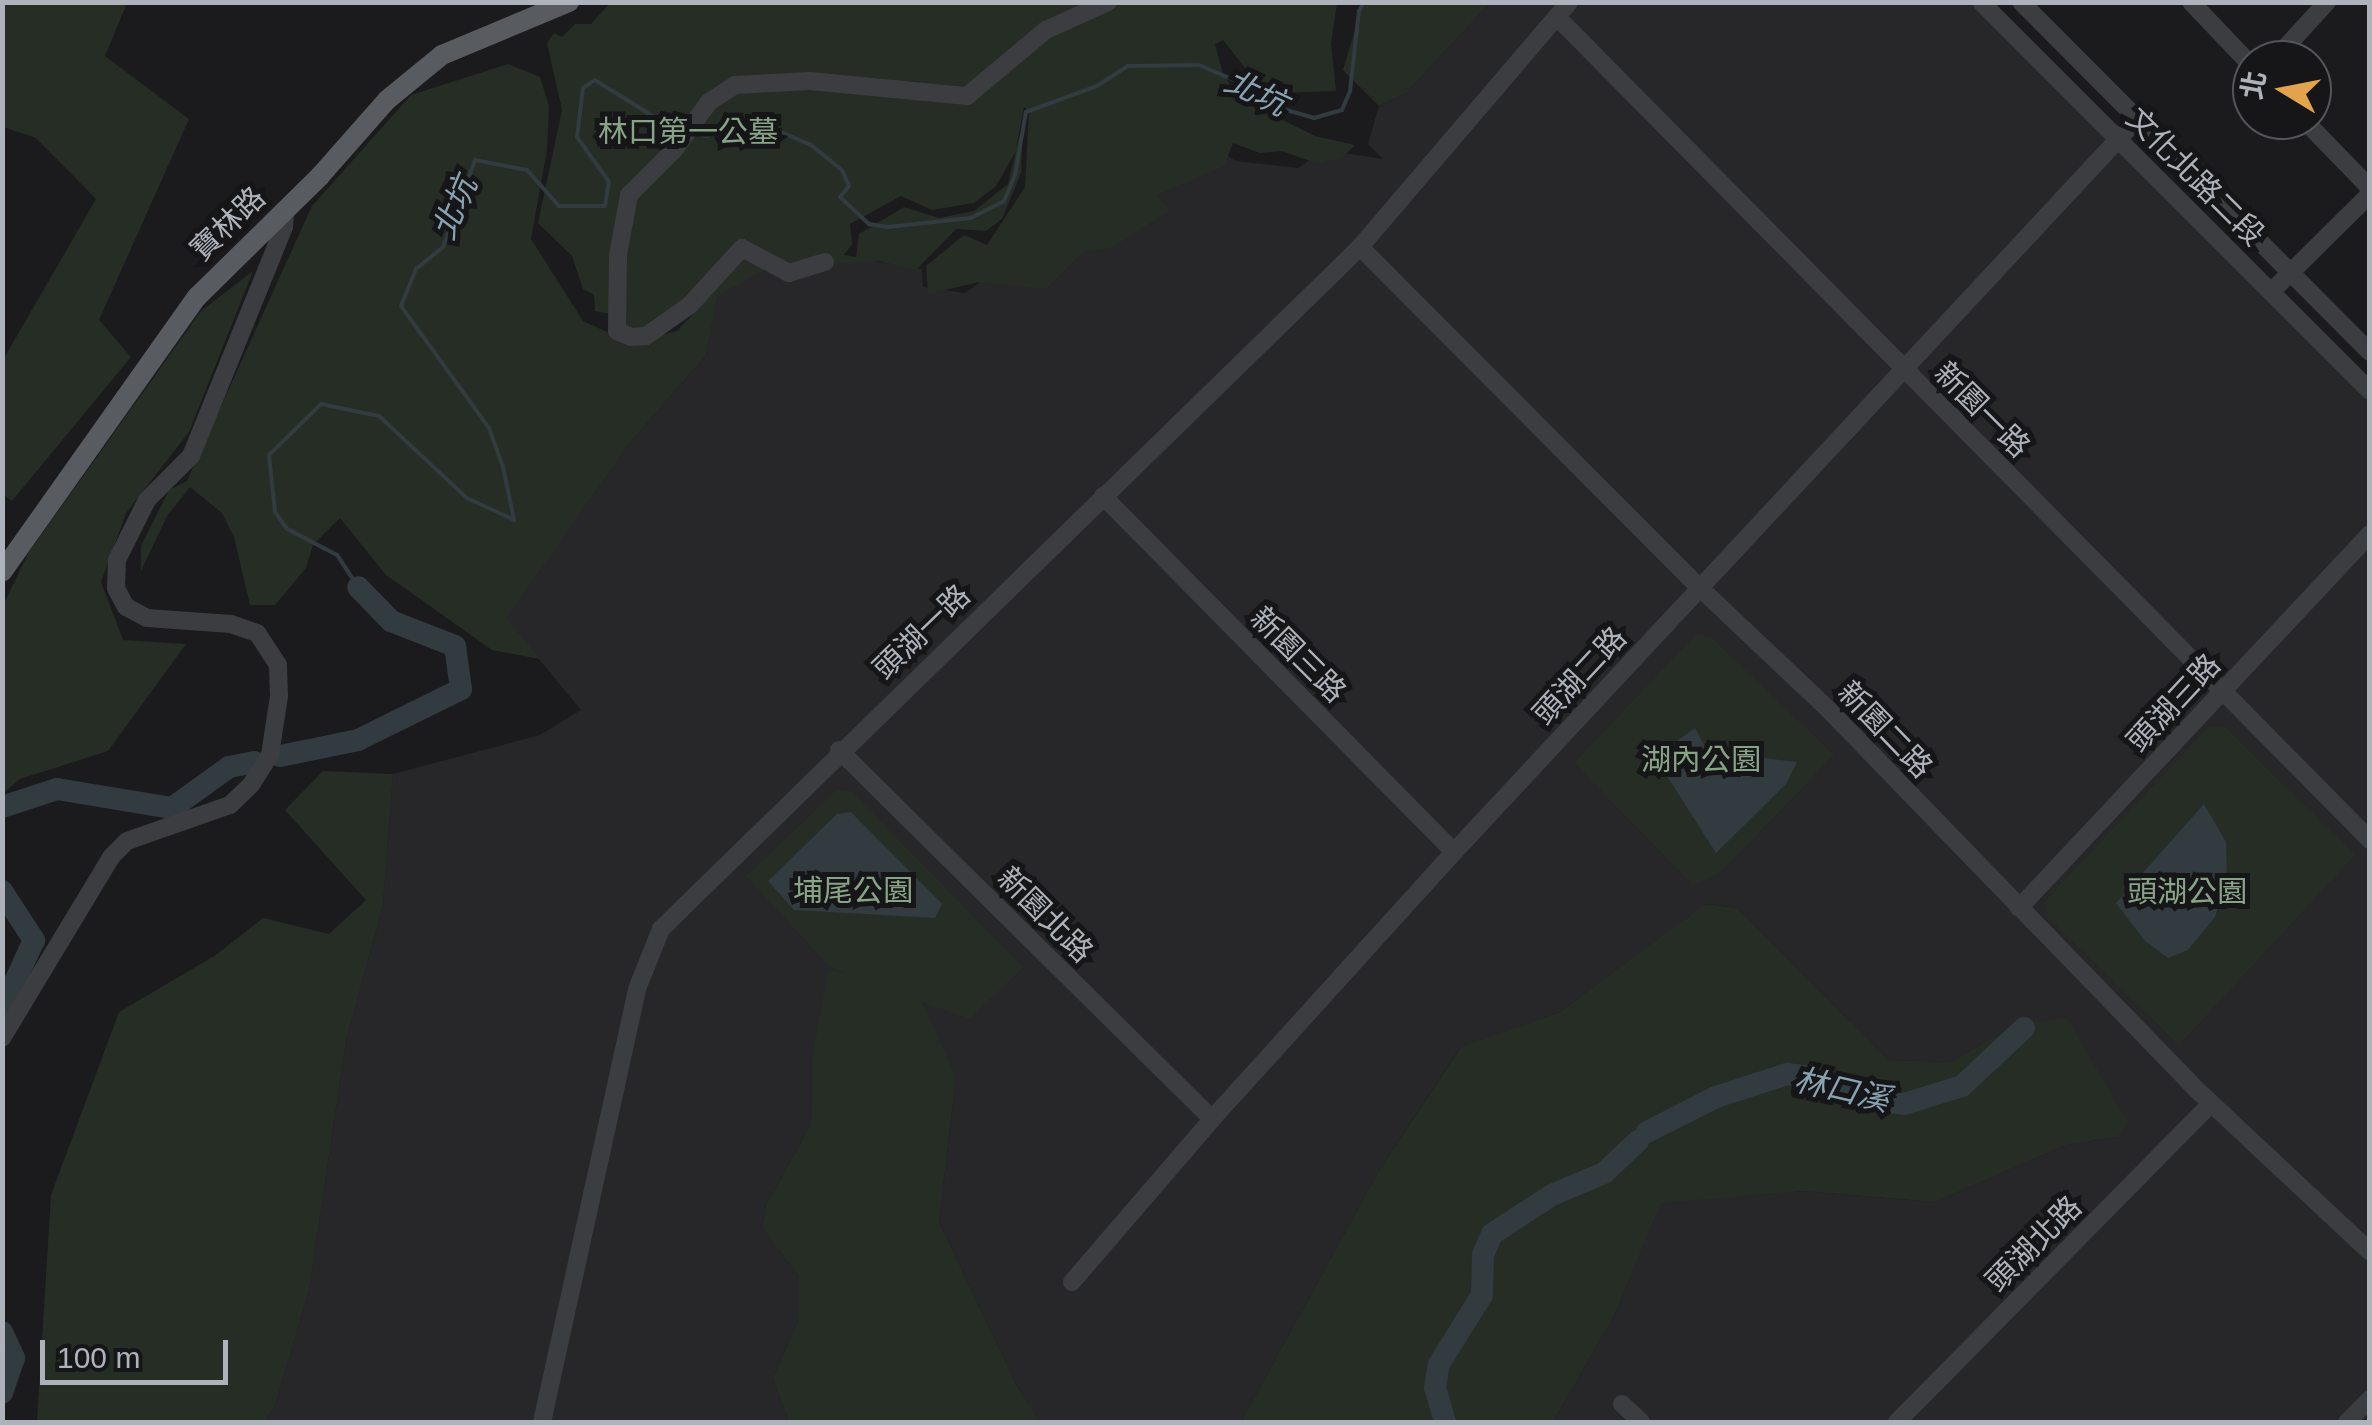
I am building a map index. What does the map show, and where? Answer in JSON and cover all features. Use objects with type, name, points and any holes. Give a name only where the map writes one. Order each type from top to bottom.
[{"type":"main road","name":"寶林路","points":[[2,572],[187,308],[285,212],[387,100],[442,55],[570,2]]},
{"type":"street","points":[[825,262],[790,272],[742,248],[690,305],[646,336],[632,338],[618,330],[618,255],[629,195],[708,102],[736,85],[754,83],[888,85],[966,96],[1046,30],[1108,2]]},
{"type":"street","name":"文化北路二段","points":[[1981,2],[2370,390]]},
{"type":"street","points":[[1998,19],[2018,2]]},
{"type":"street","name":"文化北路二段","points":[[2018,2],[2138,117],[2370,352]]},
{"type":"street","points":[[2190,2],[2232,45]]},
{"type":"street","points":[[2292,40],[2327,2]]},
{"type":"street","name":"頭湖一路","points":[[542,1422],[645,959],[660,928],[1360,246],[1563,10]]},
{"type":"street","name":"新園一路","points":[[1563,10],[1903,369],[2370,840]]},
{"type":"street","name":"頭湖二路","points":[[1072,1282],[1212,1119],[1454,852],[2138,117]]},
{"type":"street","points":[[2271,292],[2370,191],[2323,140]]},
{"type":"street","points":[[2,1038],[112,856],[127,841],[230,804],[251,784],[270,755],[278,665],[258,633],[231,624],[148,618],[126,607],[116,588],[116,560],[147,500],[191,456],[284,227],[285,212]]},
{"type":"street","name":"新園二路","points":[[1360,246],[1700,588],[1829,710],[2212,1104],[2370,1252]]},
{"type":"street","name":"新園三路","points":[[1102,496],[1454,852]]},
{"type":"street","name":"頭湖三路","points":[[2019,908],[2370,534]]},
{"type":"street","name":"新園北路","points":[[840,750],[1212,1119]]},
{"type":"street","name":"頭湖北路","points":[[1896,1422],[2212,1104]]},
{"type":"street","points":[[2347,1422],[2370,1399]]},
{"type":"street","points":[[1622,1404],[1641,1422]]},
{"type":"shaded area","points":[[1490,3],[1970,3],[2369,400],[2369,1422],[1553,1422],[1614,1316],[1661,1202],[1804,1191],[1935,1202],[2066,1145],[2117,1137],[2016,1025],[1950,1062],[1888,1060],[1737,908],[1707,904],[1558,1013],[1460,1048],[1377,1174],[1241,1422],[1040,1422],[1017,1386],[939,1222],[956,1077],[829,971],[812,1057],[811,1124],[766,1205],[762,1226],[799,1277],[799,1319],[773,1378],[789,1422],[263,1422],[274,1409],[309,1290],[346,1041],[383,905],[393,774],[540,735],[581,710],[505,618],[630,443],[706,355],[718,295],[749,240],[922,269],[923,287],[965,293],[1190,134],[1236,161],[1298,168],[1325,150],[1383,159],[1368,144],[1379,106],[1406,93]]},
{"type":"shaded area","points":[[1695,728],[1707,751],[1797,762],[1786,784],[1716,853],[1655,757]]},
{"type":"shaded area","points":[[2204,804],[2226,842],[2227,879],[2215,917],[2188,950],[2168,958],[2145,941],[2116,903]]},
{"type":"shaded area","points":[[851,812],[942,904],[935,918],[794,910],[768,881],[837,814]]},
{"type":"green space","points":[[3,2],[127,3],[105,56],[189,119],[99,320],[131,357],[12,501],[3,494],[3,360],[96,199],[36,138],[3,127]]},
{"type":"green space","points":[[1363,2],[1490,3],[1406,93],[1379,106],[1343,70]]},
{"type":"green space","name":"林口第一公墓","points":[[610,3],[1337,3],[1331,44],[1336,91],[1276,93],[1246,69],[1223,40],[1215,44],[1223,74],[1239,99],[1315,136],[1355,145],[1343,157],[1318,164],[1282,151],[1260,153],[1233,143],[1224,166],[1157,195],[1169,211],[1113,247],[1083,252],[1046,289],[979,282],[928,294],[926,266],[964,235],[987,245],[1025,187],[1029,112],[1024,107],[1016,148],[1023,124],[1021,173],[1002,219],[986,231],[956,229],[916,270],[878,261],[769,268],[718,295],[706,355],[630,443],[506,618],[540,659],[492,650],[386,575],[340,518],[313,545],[306,568],[275,605],[250,605],[234,537],[222,513],[190,487],[167,516],[141,571],[141,546],[169,490],[187,481],[312,206],[411,95],[508,64],[540,77],[549,106],[547,150],[531,239],[583,321],[631,343],[677,331],[737,267],[742,255],[653,331],[621,327],[615,315],[595,311],[594,295],[583,289],[572,256],[538,223],[562,110],[547,43],[554,33],[562,37],[575,24],[591,24]],"holes":[[[1016,151],[1008,184],[974,211],[939,218],[904,207],[859,234],[856,257],[844,255],[852,244],[850,224],[901,196],[932,210],[974,203],[996,186]]]},
{"type":"green space","points":[[253,271],[189,432],[126,513],[101,582],[123,640],[186,644],[108,751],[20,779],[3,793],[2,607],[29,552],[201,311]]},
{"type":"green space","name":"湖內公園","points":[[1696,634],[1711,637],[1834,755],[1720,873],[1693,885],[1574,763]]},
{"type":"green space","name":"頭湖公園","points":[[2209,726],[2225,727],[2355,855],[2179,1045],[2047,917],[2046,900]]},
{"type":"green space","points":[[323,771],[393,774],[383,905],[346,1041],[309,1290],[274,1409],[263,1422],[37,1422],[51,1195],[119,1012],[216,955],[263,918],[329,934],[366,900],[285,810]]},
{"type":"green space","name":"埔尾公園","points":[[837,790],[851,791],[1023,967],[970,1019],[922,1002],[956,1077],[939,1222],[1017,1386],[1040,1422],[789,1422],[773,1378],[799,1319],[799,1277],[762,1227],[766,1205],[811,1124],[812,1057],[828,971],[845,972],[829,966],[746,876]]},
{"type":"green space","points":[[1706,904],[1737,908],[1888,1060],[1950,1062],[2016,1025],[2067,1018],[2128,1123],[2117,1137],[2066,1145],[1935,1202],[1804,1191],[1661,1203],[1614,1316],[1553,1422],[1241,1422],[1377,1174],[1461,1047],[1558,1013]]},
{"type":"waterway","name":"北坑","points":[[693,132],[706,136],[760,123],[811,145],[842,170],[849,186],[840,197],[869,224],[888,227],[971,218],[1004,201],[1015,175],[1026,112],[1097,86],[1128,66],[1199,65],[1241,83],[1276,107],[1314,118],[1342,110],[1350,91],[1359,11],[1364,2]]},
{"type":"waterway","name":"北坑","points":[[358,587],[337,555],[287,529],[275,512],[269,455],[321,404],[379,416],[467,498],[514,520],[503,467],[489,428],[401,306],[416,269],[443,247],[475,160],[527,170],[559,206],[605,206],[609,182],[577,137],[583,88],[595,80],[659,120],[684,129]]},
{"type":"waterway","name":"北坑","points":[[280,756],[358,740],[461,689],[455,646],[391,621],[358,587]]},
{"type":"waterway","name":"北坑","points":[[2,807],[57,789],[172,808],[229,767],[255,762]]},
{"type":"waterway","name":"北坑","points":[[2,891],[34,940],[2,1010]]},
{"type":"waterway","name":"林口溪","points":[[1647,1132],[1716,1097],[1787,1074],[1810,1077],[1872,1100],[1904,1104],[1962,1086],[2024,1028]]},
{"type":"waterway","name":"林口溪","points":[[1445,1422],[1435,1388],[1439,1364],[1482,1295],[1483,1255],[1492,1234],[1552,1195],[1604,1173],[1638,1141]]},
{"type":"waterway","name":"北坑","points":[[2,1332],[14,1358],[2,1393]]}]
